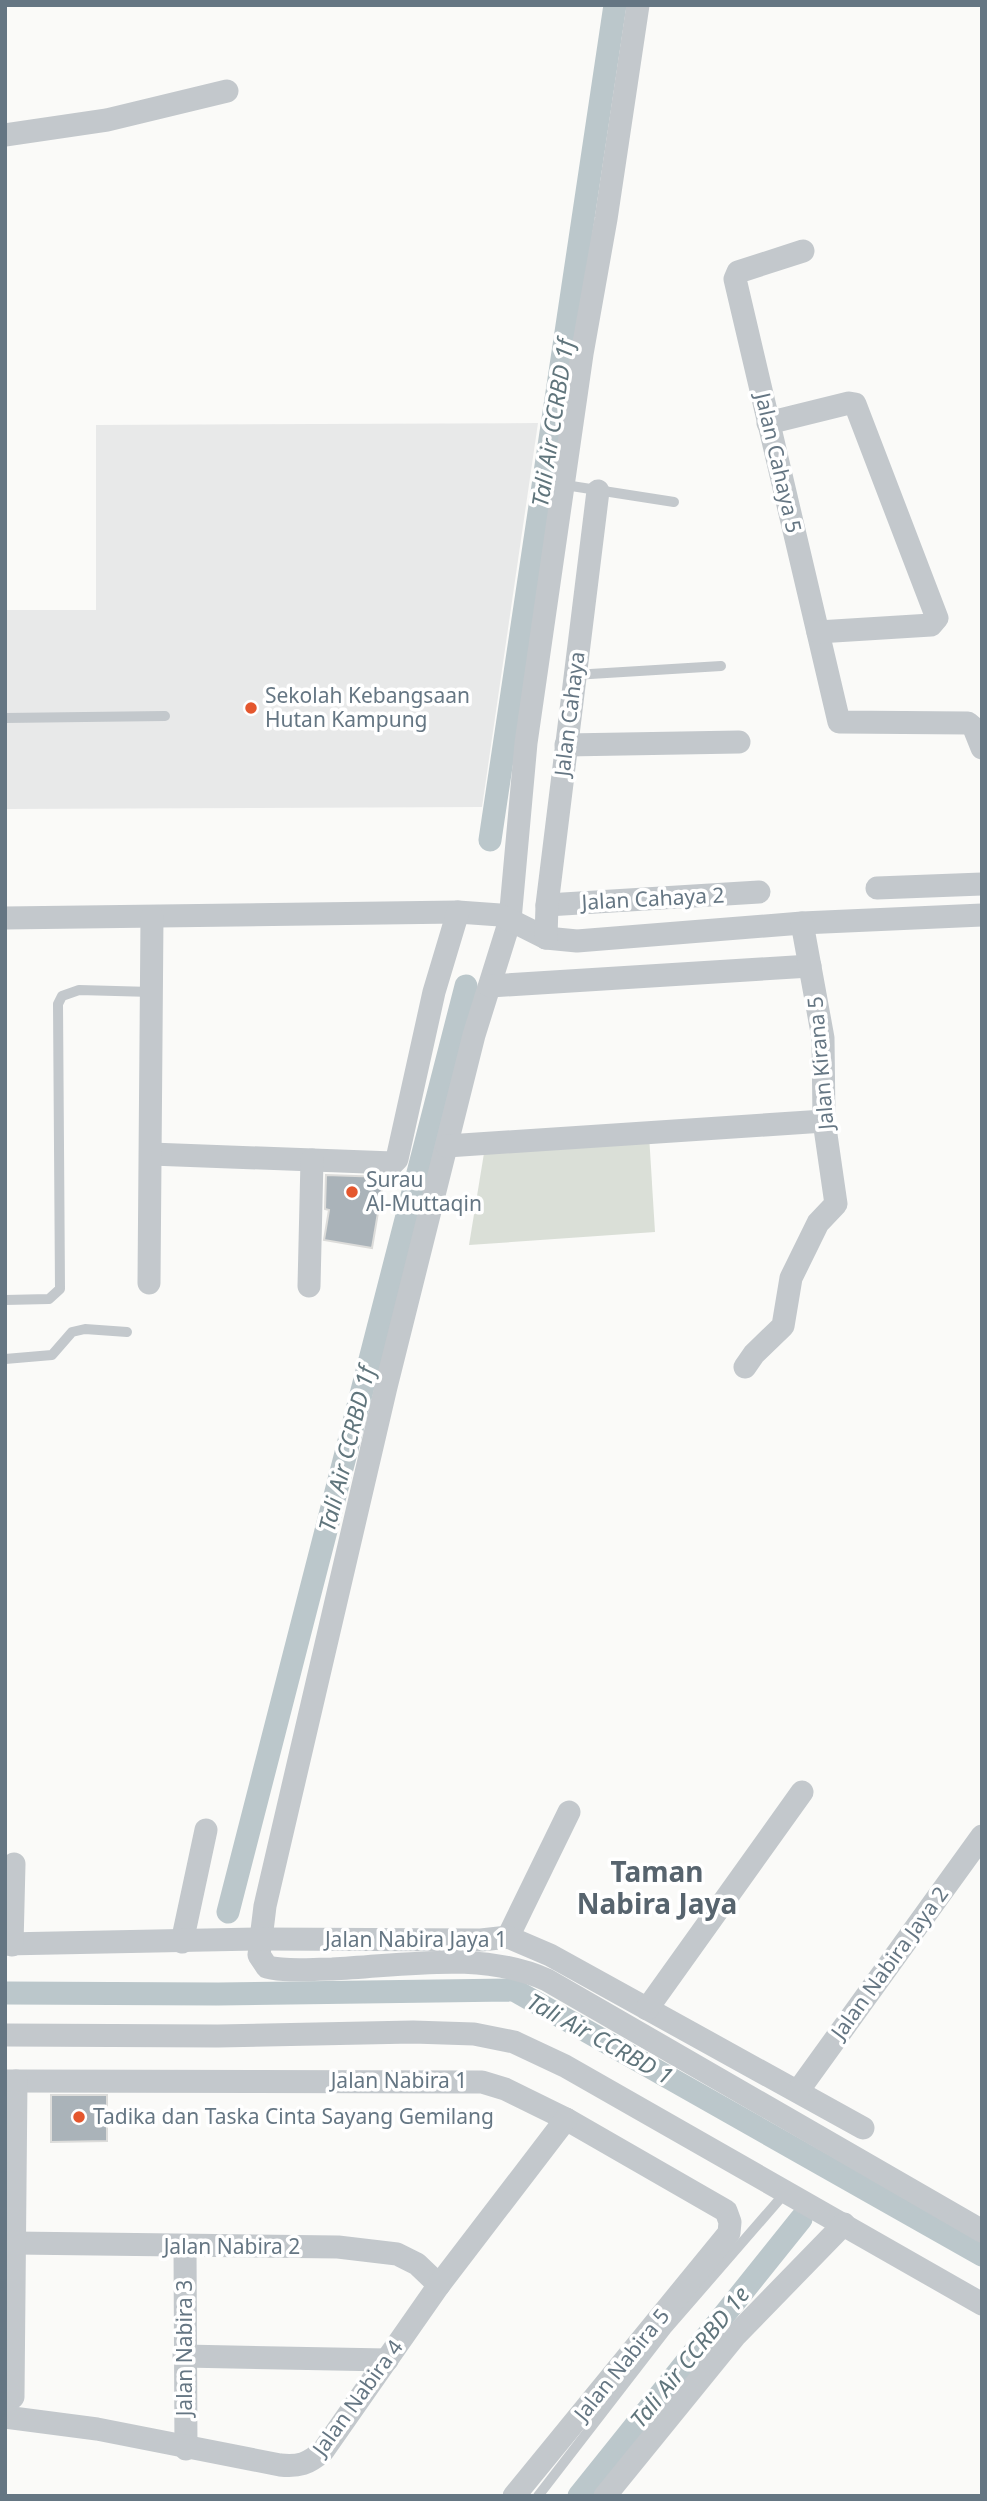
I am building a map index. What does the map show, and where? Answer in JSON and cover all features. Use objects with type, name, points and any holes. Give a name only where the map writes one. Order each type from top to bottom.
[{"type":"street","points":[[638,5],[606,219],[582,354],[526,743],[510,920],[474,1035],[386,1387],[259,1940],[262,1963],[277,1969],[436,1962],[483,1963],[522,1969],[547,1980],[982,2231]]},
{"type":"street","points":[[5,135],[42,132],[120,118],[227,91]]},
{"type":"street","name":"Jalan Cahaya 5","points":[[803,251],[736,275],[839,722],[968,723],[974,728],[982,748]]},
{"type":"street","points":[[768,423],[855,404],[937,618],[930,625],[818,632]]},
{"type":"street","name":"Jalan Cahaya","points":[[546,938],[547,905],[598,491]]},
{"type":"street","points":[[566,745],[738,742]]},
{"type":"street","points":[[877,888],[982,884]]},
{"type":"street","name":"Jalan Cahaya 2","points":[[547,905],[759,892]]},
{"type":"street","points":[[151,1154],[388,1165],[397,1159],[434,992],[458,912]]},
{"type":"street","points":[[5,918],[458,912],[500,915],[546,938],[577,941],[802,923],[982,915]]},
{"type":"street","points":[[149,1283],[152,917]]},
{"type":"street","name":"Jalan Kirana 5","points":[[745,1367],[759,1348],[783,1326],[792,1278],[818,1223],[836,1204],[824,1121],[823,1038],[802,923]]},
{"type":"street","points":[[490,986],[810,966]]},
{"type":"street","points":[[447,1146],[824,1121]]},
{"type":"street","points":[[309,1286],[312,1160]]},
{"type":"street","points":[[647,2008],[802,1792]]},
{"type":"street","points":[[508,1937],[569,1812]]},
{"type":"street","points":[[182,1942],[206,1830]]},
{"type":"street","name":"Jalan Nabira Jaya 2","points":[[798,2091],[982,1836]]},
{"type":"street","points":[[9,1945],[14,1864]]},
{"type":"street","name":"Jalan Nabira Jaya 1","points":[[9,1945],[259,1940],[481,1940],[508,1937],[530,1944],[863,2128]]},
{"type":"street","points":[[5,2035],[219,2036],[413,2032],[490,2036],[514,2042],[565,2066],[982,2304]]},
{"type":"street","points":[[9,2407],[15,2243],[11,2081]]},
{"type":"street","name":"Jalan Nabira 1","points":[[11,2081],[482,2081],[505,2089],[566,2119],[726,2211],[730,2222],[729,2233]]},
{"type":"street","name":"Jalan Nabira 4","points":[[9,2407],[186,2449],[298,2467],[310,2462],[323,2451],[439,2285],[566,2119]]},
{"type":"street","points":[[605,2496],[735,2336],[844,2224]]},
{"type":"street","name":"Jalan Nabira 5","points":[[514,2496],[729,2233]]},
{"type":"street","name":"Jalan Nabira 2","points":[[15,2243],[338,2248],[397,2254],[418,2264],[439,2285]]},
{"type":"street","name":"Jalan Nabira 3","points":[[185,2247],[186,2449]]},
{"type":"street","points":[[184,2356],[387,2360]]},
{"type":"lane","points":[[565,485],[674,502]]},
{"type":"lane","points":[[574,675],[722,666]]},
{"type":"lane","points":[[5,718],[165,716]]},
{"type":"lane","points":[[5,1300],[49,1299],[60,1289],[58,1004],[62,996],[79,990],[152,992]]},
{"type":"lane","points":[[5,1359],[52,1355],[72,1332],[85,1329],[127,1332]]},
{"type":"lane","points":[[538,2496],[667,2329],[785,2193]]},
{"type":"shaded area","name":"Sekolah Kebangsaan Hutan Kampung","points":[[538,423],[482,807],[5,809],[5,610],[96,610],[96,425]]},
{"type":"shaded area","points":[[649,1135],[655,1232],[469,1245],[485,1147]]},
{"type":"building","name":"Surau Al-Muttaqin","points":[[326,1175],[384,1177],[372,1248],[324,1240],[329,1210],[325,1209]]},
{"type":"building","name":"Tadika dan Taska Cinta Sayang Gemilang","points":[[51,2095],[107,2095],[107,2141],[51,2142]]},
{"type":"waterway","name":"Tali Air CCRBD 1f","points":[[490,840],[615,5]]},
{"type":"waterway","name":"Tali Air CCRBD 1f","points":[[228,1912],[466,986]]},
{"type":"waterway","name":"Tali Air CCRBD 1","points":[[5,1993],[218,1994],[514,1990],[982,2255]]},
{"type":"waterway","name":"Tali Air CCRBD 1e","points":[[579,2496],[801,2219]]},
{"type":"place","name":"Sekolah Kebangsaan Hutan Kampung","points":[[251,708]]},
{"type":"place","name":"Surau Al-Muttaqin","points":[[352,1192]]},
{"type":"place","name":"Tadika dan Taska Cinta Sayang Gemilang","points":[[79,2117]]},
{"type":"district","name":"Taman Nabira Jaya","points":[[657,1888]]}]
